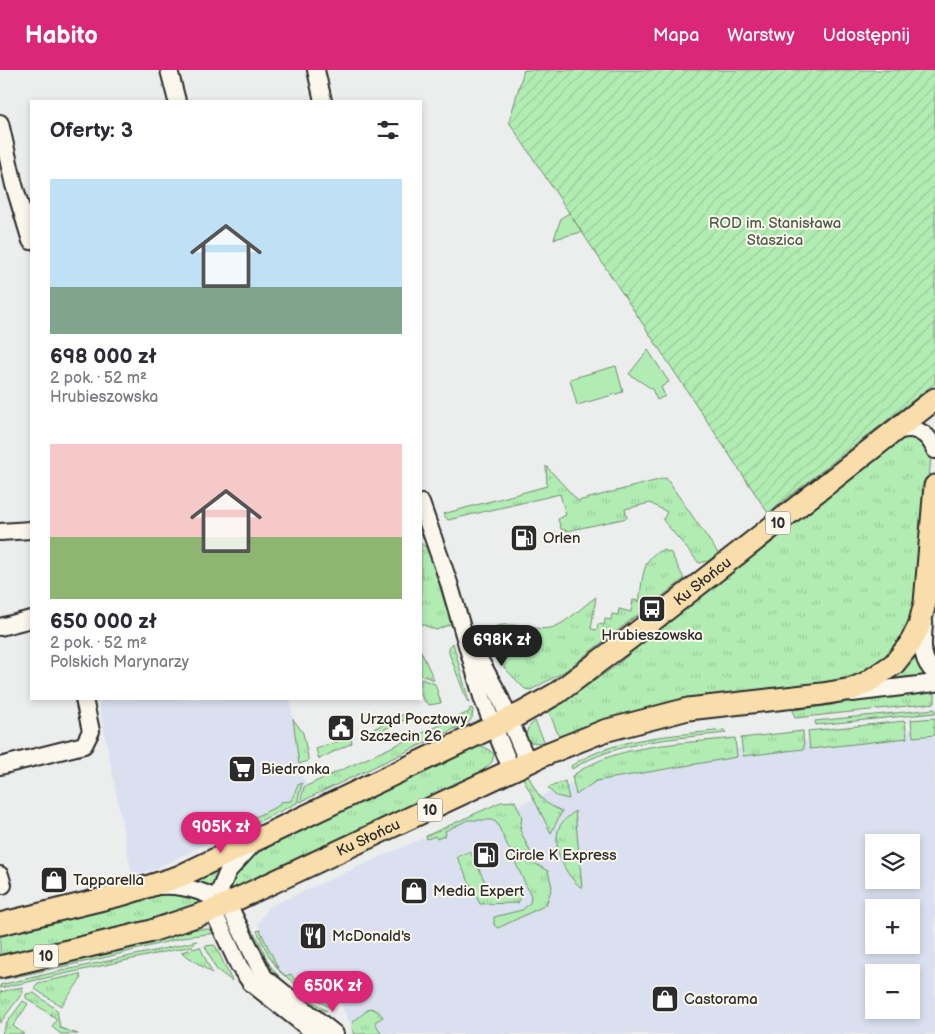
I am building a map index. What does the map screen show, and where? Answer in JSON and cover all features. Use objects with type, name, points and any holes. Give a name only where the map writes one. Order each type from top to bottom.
[{"type":"main road","name":"Ku Słońcu","points":[[0,924],[147,888],[178,877],[501,723],[547,699],[589,670],[935,399]]},
{"type":"main road","name":"Ku Słońcu","points":[[0,967],[148,932],[219,905],[585,737],[654,716],[688,709],[822,694],[859,687],[873,680],[894,664],[916,634],[925,603],[935,486]]},
{"type":"street","points":[[169,70],[177,100]]},
{"type":"street","points":[[316,70],[324,100]]},
{"type":"street","points":[[0,122],[14,185],[30,238]]},
{"type":"street","name":"Ku Słońcu","points":[[890,435],[901,430],[916,430],[928,437],[935,450]]},
{"type":"street","points":[[422,509],[426,531],[464,631],[520,767]]},
{"type":"street","points":[[0,532],[30,530]]},
{"type":"street","name":"Ku Słońcu","points":[[925,603],[923,654],[928,666],[935,673]]},
{"type":"street","points":[[0,627],[30,619]]},
{"type":"street","name":"Ku Słońcu","points":[[822,694],[860,693],[935,683]]},
{"type":"street","points":[[0,766],[84,745],[91,731],[84,700]]},
{"type":"street","name":"Ku Słońcu","points":[[147,888],[179,887],[219,905],[228,871],[244,853],[263,837]]},
{"type":"street","points":[[219,905],[239,966],[250,983],[316,1034]]},
{"type":"street","points":[[219,905],[232,912],[264,977],[335,1034]]},
{"type":"shaded area","points":[[98,700],[290,700],[299,768],[307,786],[294,801],[155,869],[132,875]]},
{"type":"shaded area","points":[[935,728],[935,1034],[356,1034],[337,998],[325,1003],[279,970],[258,924],[268,907],[497,805],[501,813],[591,775],[706,752]]},
{"type":"green space","name":"ROD im. Stanisława Staszica","points":[[524,70],[935,70],[935,383],[768,513],[509,122]]},
{"type":"green space","points":[[569,213],[582,232],[554,239],[561,218]]},
{"type":"green space","points":[[648,350],[669,382],[661,387],[665,396],[657,400],[652,389],[629,374]]},
{"type":"green space","points":[[616,366],[623,392],[577,405],[570,379]]},
{"type":"green space","points":[[908,436],[922,440],[931,455],[919,602],[905,640],[868,675],[561,741],[549,712],[617,665],[663,624],[901,437]]},
{"type":"green space","points":[[546,466],[578,501],[666,478],[718,553],[708,561],[699,563],[663,520],[667,512],[650,503],[625,509],[627,518],[567,531],[561,529],[558,519],[566,515],[560,494],[448,520],[443,514],[547,486]]},
{"type":"green space","points":[[422,544],[429,550],[451,624],[436,630],[422,624]]},
{"type":"green space","points":[[664,550],[671,553],[684,579],[565,671],[531,690],[525,689],[495,658],[485,634],[492,628],[500,625],[537,628],[554,627],[596,597],[591,629],[597,630],[598,624],[604,625],[605,619],[611,620],[612,614],[618,615],[619,609],[631,612],[633,600],[639,601],[647,563],[656,553]]},
{"type":"green space","points":[[453,643],[468,703],[449,653],[449,648]]},
{"type":"green space","points":[[918,643],[929,676],[881,682]]},
{"type":"green space","points":[[422,653],[434,680],[422,675]]},
{"type":"green space","points":[[422,679],[435,684],[441,703],[429,705],[422,696]]},
{"type":"green space","points":[[935,689],[935,703],[795,718],[793,710],[833,705],[854,698]]},
{"type":"green space","points":[[470,708],[473,709],[472,718],[469,722],[300,802],[304,787],[469,712]]},
{"type":"green space","points":[[935,709],[935,713],[816,725],[815,721]]},
{"type":"green space","points":[[409,712],[411,717],[369,736],[367,732]]},
{"type":"green space","points":[[935,718],[935,735],[913,737],[911,720]]},
{"type":"green space","points":[[293,719],[303,733],[308,757],[308,761],[299,764]]},
{"type":"green space","points":[[535,721],[545,743],[529,742],[525,737],[528,728]]},
{"type":"green space","points":[[905,721],[907,738],[810,749],[808,731]]},
{"type":"green space","points":[[724,730],[726,733],[666,739],[627,746],[590,759],[572,769],[571,766],[589,756],[626,743],[665,736]]},
{"type":"green space","points":[[803,731],[804,749],[743,756],[741,738]]},
{"type":"green space","points":[[351,737],[352,743],[319,759],[316,749]]},
{"type":"green space","points":[[735,738],[737,757],[596,781],[576,795],[572,776],[590,765],[609,757],[650,747]]},
{"type":"green space","points":[[475,747],[485,747],[494,754],[492,762],[481,772],[229,898],[226,889],[228,883],[251,856],[309,827],[357,799]]},
{"type":"green space","points":[[527,773],[540,797],[562,811],[551,833],[522,776]]},
{"type":"green space","points":[[565,781],[569,799],[556,796],[548,788]]},
{"type":"green space","points":[[302,783],[297,803],[222,839],[222,833],[250,820],[250,816],[255,817],[280,805],[280,802],[291,801],[298,785]]},
{"type":"green space","points":[[515,801],[522,817],[520,830],[536,864],[548,871],[552,887],[546,905],[498,928],[494,925],[494,917],[522,910],[530,903],[531,896],[497,823],[492,820],[468,820],[445,831],[446,835],[437,839],[435,836],[427,839],[426,836],[501,802]]},
{"type":"green space","points":[[575,811],[582,888],[566,869],[557,844],[560,825]]},
{"type":"green space","points":[[470,851],[490,892],[516,892],[521,897],[518,903],[480,904],[457,857]]},
{"type":"green space","points":[[232,860],[214,895],[181,883]]},
{"type":"green space","points":[[154,893],[185,893],[208,903],[207,905],[0,961],[0,931]]},
{"type":"green space","points":[[196,929],[208,929],[217,933],[190,936],[103,958],[0,980],[0,974],[145,944]]},
{"type":"green space","points":[[260,930],[279,970],[286,976],[291,974],[306,991],[281,973],[270,958],[257,931]]},
{"type":"green space","points":[[250,931],[259,941],[269,964],[275,972],[296,990],[327,1011],[312,1007],[268,972]]},
{"type":"green space","points":[[197,941],[192,946],[0,988],[0,985],[24,979]]},
{"type":"green space","points":[[214,945],[232,981],[216,969],[205,946]]},
{"type":"green space","points":[[200,947],[212,973],[181,952]]},
{"type":"green space","points":[[80,974],[81,979],[61,1006],[35,989],[38,983]]},
{"type":"green space","points":[[22,987],[23,992],[0,1023],[0,992]]},
{"type":"green space","points":[[34,993],[57,1010],[60,1028],[78,1034],[61,1034],[52,1027],[57,1019],[26,998],[26,994]]},
{"type":"green space","points":[[335,993],[339,1002],[328,1007],[312,995],[322,999]]},
{"type":"green space","points":[[23,1001],[28,1004],[13,1026],[24,1034],[2,1034],[6,1024]]},
{"type":"green space","points":[[370,1008],[378,1011],[383,1017],[375,1022],[381,1034],[355,1034],[352,1029],[353,1022]]},
{"type":"place","name":"Orlen","points":[[524,538]]},
{"type":"place","name":"Hrubieszowska","points":[[652,609]]},
{"type":"place","name":"Urząd Pocztowy Szczecin 26","points":[[341,728]]},
{"type":"place","name":"Biedronka","points":[[242,769]]},
{"type":"place","name":"Circle K Express","points":[[486,855]]},
{"type":"place","name":"Tapparella","points":[[54,880]]},
{"type":"place","name":"Media Expert","points":[[414,891]]},
{"type":"place","name":"McDonald's","points":[[313,936]]},
{"type":"place","name":"Castorama","points":[[665,999]]}]
